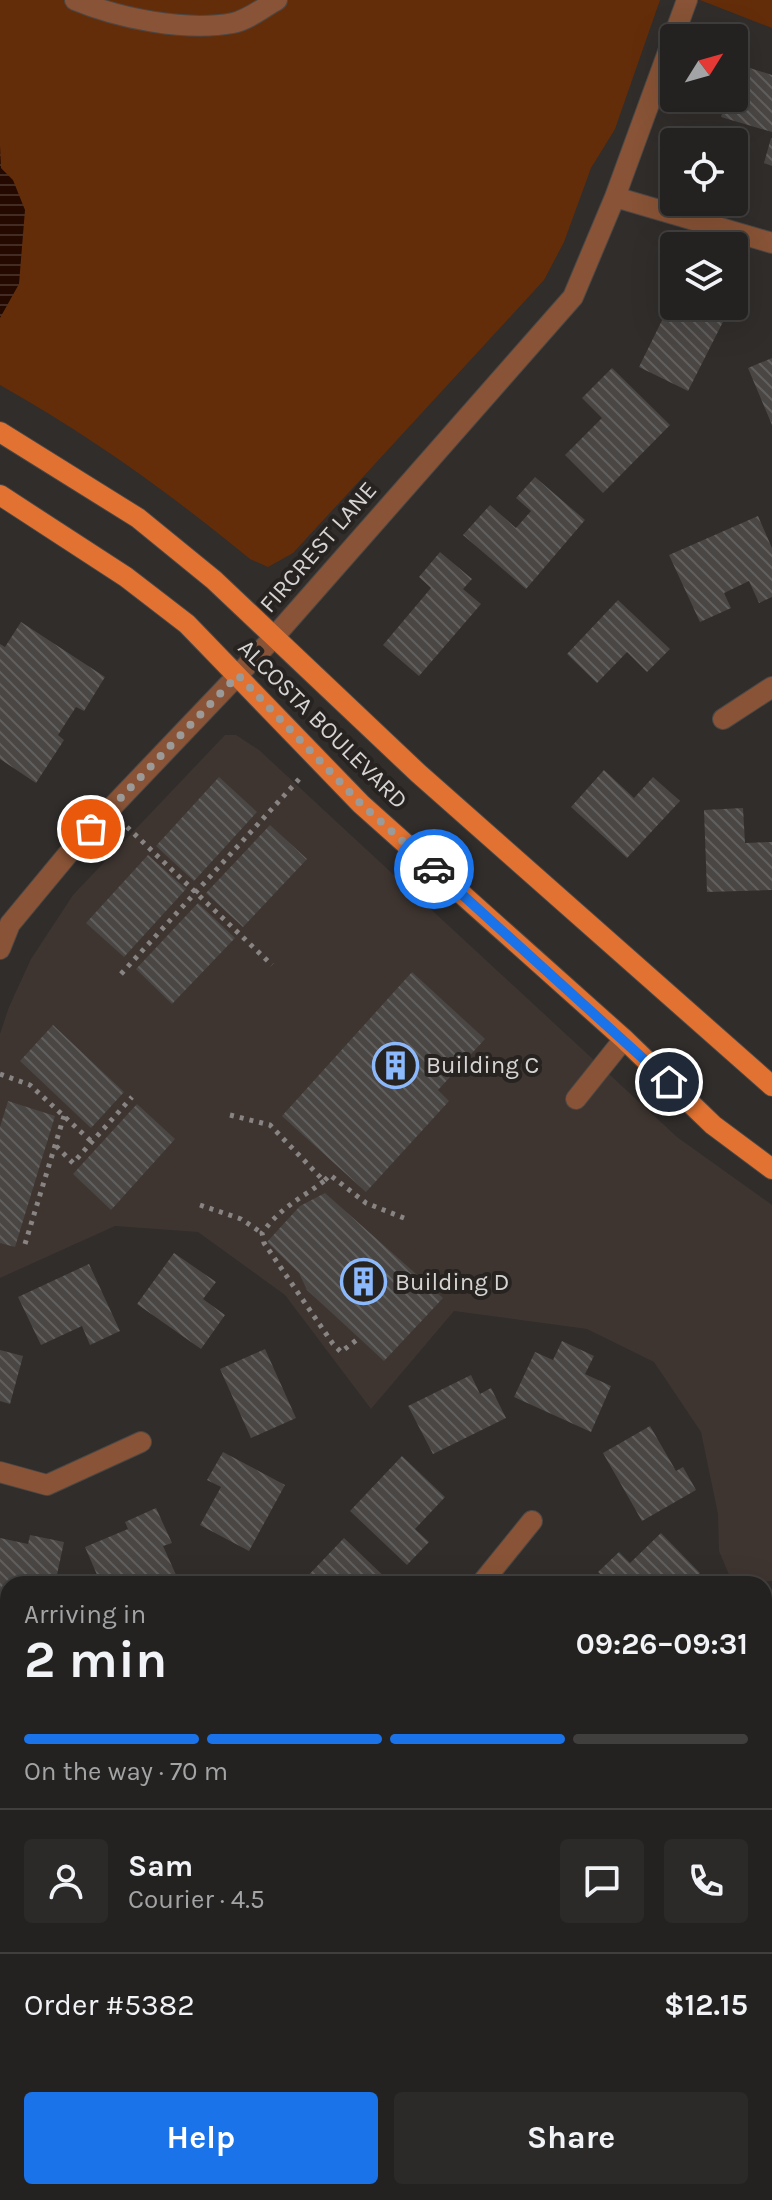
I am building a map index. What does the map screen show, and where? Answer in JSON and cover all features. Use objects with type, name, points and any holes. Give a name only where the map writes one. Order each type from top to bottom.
[{"type":"main road","name":"ALCOSTA BOULEVARD","points":[[6,435],[138,518],[214,580],[418,773],[772,1086]]},
{"type":"main road","name":"ALCOSTA BOULEVARD","points":[[0,495],[59,532],[187,624],[361,804],[624,1039],[713,1125],[772,1169]]},
{"type":"street","points":[[75,0],[137,20],[193,24],[235,23],[277,0]]},
{"type":"street","name":"FIRCREST LANE","points":[[0,949],[10,924],[109,810],[274,637],[573,297],[615,197],[687,0]]},
{"type":"street","points":[[615,197],[772,243]]},
{"type":"street","points":[[723,719],[772,687]]},
{"type":"street","points":[[576,1099],[624,1039]]},
{"type":"street","points":[[0,1472],[47,1485],[141,1442]]},
{"type":"street","points":[[487,1576],[532,1521]]},
{"type":"path","points":[[121,974],[317,758]]},
{"type":"path","points":[[109,810],[272,965]]},
{"type":"path","points":[[0,1074],[30,1085],[92,1142]]},
{"type":"path","points":[[56,1146],[73,1163],[132,1097]]},
{"type":"path","points":[[230,1115],[270,1125],[324,1181]]},
{"type":"path","points":[[25,1244],[64,1116]]},
{"type":"path","points":[[262,1233],[288,1203],[330,1175],[366,1203],[409,1220]]},
{"type":"path","points":[[200,1205],[241,1219],[262,1233],[264,1243],[341,1352],[359,1338]]},
{"type":"shaded area","points":[[0,0],[660,0],[615,129],[591,168],[564,242],[544,280],[293,553],[268,567],[250,559],[190,511],[97,445],[0,385]]},
{"type":"shaded area","points":[[700,0],[772,0],[772,28]]},
{"type":"shaded area","points":[[0,145],[1,168],[13,180],[25,210],[19,284],[0,318]]},
{"type":"shaded area","points":[[225,735],[236,735],[259,750],[677,1137],[772,1205],[772,1576],[730,1576],[719,1551],[718,1514],[701,1432],[654,1362],[587,1329],[454,1311],[371,1409],[285,1295],[198,1232],[115,1226],[0,1278],[0,1034],[31,959],[73,895]]},
{"type":"building","points":[[748,67],[772,75],[772,132],[721,117],[723,112],[748,112]]},
{"type":"building","points":[[772,138],[772,166],[764,163]]},
{"type":"building","points":[[662,320],[724,320],[688,391],[639,367]]},
{"type":"building","points":[[772,358],[772,425],[748,368]]},
{"type":"building","points":[[612,368],[670,425],[603,493],[565,455],[602,418],[582,398]]},
{"type":"building","points":[[535,477],[585,520],[526,589],[463,535],[490,505],[516,528],[531,511],[516,498]]},
{"type":"building","points":[[758,516],[772,548],[772,597],[759,603],[749,581],[724,593],[731,608],[700,622],[669,555]]},
{"type":"building","points":[[440,552],[472,579],[463,589],[481,604],[419,676],[383,645],[431,588],[419,577]]},
{"type":"building","points":[[618,600],[670,649],[647,672],[627,652],[597,683],[567,654]]},
{"type":"building","points":[[21,622],[105,677],[84,711],[76,707],[58,735],[64,740],[36,783],[0,759],[0,644],[5,647]]},
{"type":"building","points":[[604,770],[634,798],[653,777],[680,801],[627,858],[571,807]]},
{"type":"building","points":[[219,777],[257,812],[194,881],[156,846]]},
{"type":"building","points":[[743,808],[745,843],[772,842],[772,890],[707,892],[704,810]]},
{"type":"building","points":[[270,825],[307,859],[243,927],[206,893]]},
{"type":"building","points":[[148,855],[186,889],[124,957],[86,923]]},
{"type":"building","points":[[198,903],[235,938],[172,1004],[136,969]]},
{"type":"building","name":"Building C","points":[[412,972],[485,1039],[438,1090],[449,1101],[366,1192],[282,1116]]},
{"type":"building","points":[[53,1025],[124,1092],[91,1128],[20,1061]]},
{"type":"building","points":[[8,1101],[55,1116],[15,1247],[0,1243],[0,1127]]},
{"type":"building","points":[[137,1104],[175,1139],[111,1210],[73,1174]]},
{"type":"building","name":"Building D","points":[[325,1193],[443,1298],[384,1361],[307,1290],[299,1273],[267,1242],[300,1206]]},
{"type":"building","points":[[174,1253],[216,1282],[203,1299],[225,1315],[201,1349],[137,1304]]},
{"type":"building","points":[[89,1264],[120,1331],[90,1345],[82,1326],[41,1345],[18,1297]]},
{"type":"building","points":[[562,1341],[594,1356],[585,1374],[611,1386],[591,1432],[514,1397],[535,1352],[553,1360]]},
{"type":"building","points":[[265,1349],[296,1418],[251,1438],[220,1369]]},
{"type":"building","points":[[0,1350],[23,1356],[10,1404],[0,1401]]},
{"type":"building","points":[[471,1375],[480,1394],[491,1388],[506,1418],[433,1454],[408,1406]]},
{"type":"building","points":[[650,1426],[676,1471],[683,1467],[696,1490],[642,1521],[603,1453]]},
{"type":"building","points":[[223,1452],[285,1485],[249,1551],[200,1525],[221,1487],[207,1480]]},
{"type":"building","points":[[402,1456],[445,1497],[415,1529],[429,1542],[407,1565],[350,1511]]},
{"type":"building","points":[[156,1508],[172,1543],[163,1546],[177,1576],[98,1576],[85,1547],[128,1529],[125,1522]]},
{"type":"building","points":[[661,1533],[700,1573],[697,1576],[602,1576],[598,1572],[619,1552],[630,1563]]},
{"type":"building","points":[[30,1535],[64,1542],[57,1576],[0,1576],[0,1538],[28,1544]]},
{"type":"building","points":[[344,1538],[384,1576],[308,1576]]},
{"type":"way so far","points":[[91,829],[238,675],[361,804],[434,869]]},
{"type":"place","name":"Building C","points":[[395,1065]]},
{"type":"place","name":"Building D","points":[[364,1282]]},
{"type":"route","points":[[434,869],[669,1082]]}]
